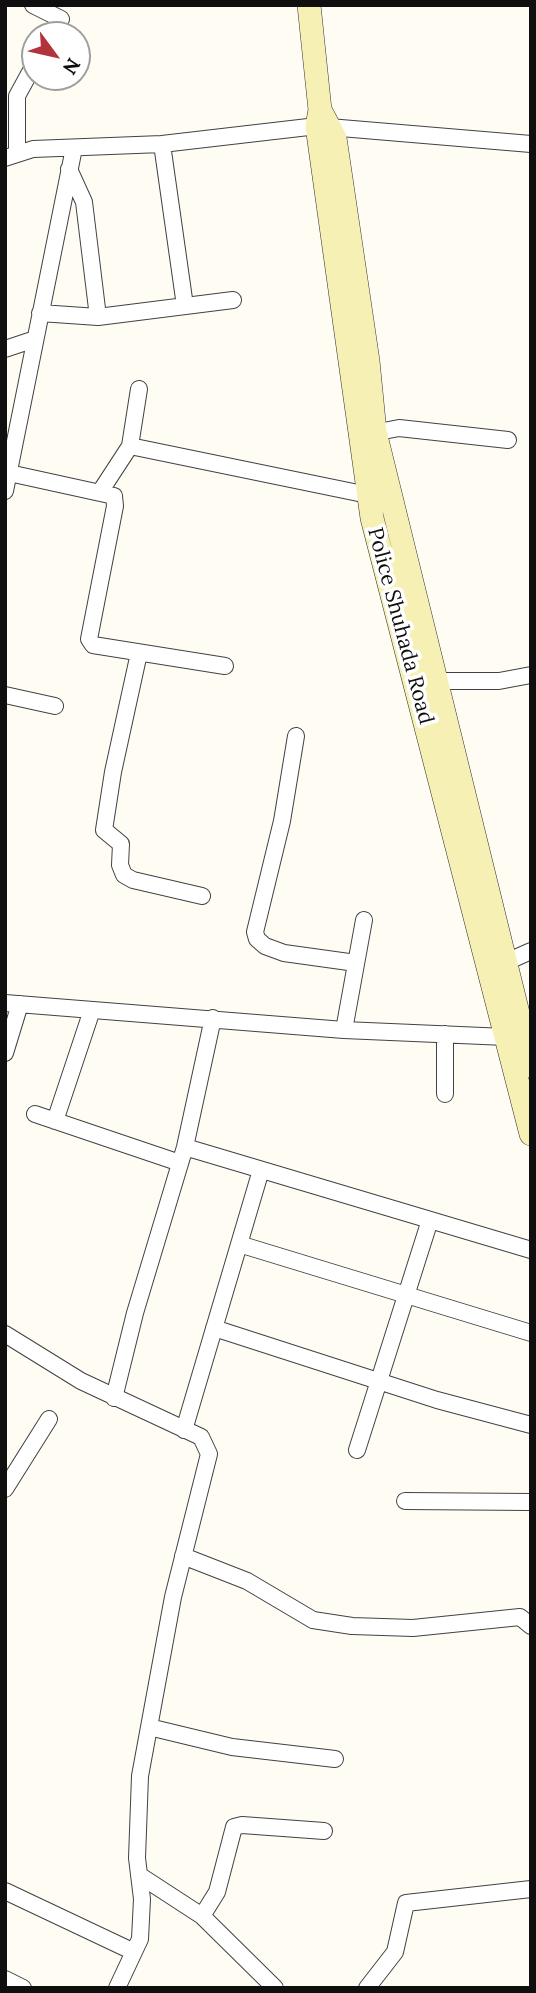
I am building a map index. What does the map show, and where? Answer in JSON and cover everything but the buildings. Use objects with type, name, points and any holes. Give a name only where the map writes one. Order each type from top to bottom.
[{"type":"main road","name":"Police Shuhada Road","points":[[309,5],[323,121],[368,361],[368,495],[463,836],[505,963],[531,1066]]},
{"type":"main road","name":"Police Shuhada Road","points":[[367,434],[436,681],[463,836],[506,1037],[531,1134]]},
{"type":"street","points":[[33,5],[61,19]]},
{"type":"street","points":[[11,94],[11,156],[33,149],[162,144],[323,121],[531,144]]},
{"type":"street","points":[[162,144],[185,306]]},
{"type":"street","points":[[5,491],[74,148]]},
{"type":"street","points":[[69,169],[84,202],[98,317]]},
{"type":"street","points":[[40,313],[98,317],[233,300]]},
{"type":"street","points":[[5,349],[35,339]]},
{"type":"street","points":[[100,492],[130,446],[139,390]]},
{"type":"street","points":[[367,434],[399,428],[508,440]]},
{"type":"street","points":[[130,446],[368,495]]},
{"type":"street","points":[[9,472],[114,496],[115,506],[89,639],[93,645],[225,666]]},
{"type":"street","points":[[139,653],[113,772],[104,830],[121,844],[120,864],[124,875],[133,880],[202,895]]},
{"type":"street","points":[[436,681],[499,681],[531,675]]},
{"type":"street","points":[[5,695],[55,706]]},
{"type":"street","points":[[296,736],[282,821],[255,932],[257,939],[265,946],[284,953],[356,963]]},
{"type":"street","points":[[344,1030],[364,920]]},
{"type":"street","points":[[505,963],[531,951]]},
{"type":"street","points":[[5,1053],[13,1004],[344,1030],[506,1037]]},
{"type":"street","points":[[55,1121],[92,1010]]},
{"type":"street","points":[[114,1398],[135,1313],[183,1155],[213,1018]]},
{"type":"street","points":[[444,1094],[445,1034]]},
{"type":"street","points":[[35,1114],[183,1155],[261,1170],[531,1250]]},
{"type":"street","points":[[184,1430],[261,1170]]},
{"type":"street","points":[[357,1450],[430,1220]]},
{"type":"street","points":[[239,1244],[531,1332]]},
{"type":"street","points":[[214,1328],[378,1381],[531,1425]]},
{"type":"street","points":[[5,1334],[81,1381],[201,1437],[209,1454],[183,1556],[140,1776],[141,1939],[117,1988]]},
{"type":"street","points":[[5,1489],[49,1419]]},
{"type":"street","points":[[405,1501],[531,1502]]},
{"type":"street","points":[[183,1556],[247,1581],[313,1620],[352,1626],[413,1628],[520,1617],[531,1626]]},
{"type":"street","points":[[149,1727],[232,1747],[335,1759]]},
{"type":"street","points":[[202,1916],[216,1892],[234,1827],[242,1825],[324,1831]]},
{"type":"street","points":[[139,1875],[202,1916],[275,1988]]},
{"type":"street","points":[[367,1988],[395,1952],[406,1903],[531,1889]]},
{"type":"street","points":[[5,1891],[134,1952]]},
{"type":"street","points":[[5,1979],[23,1988]]}]
